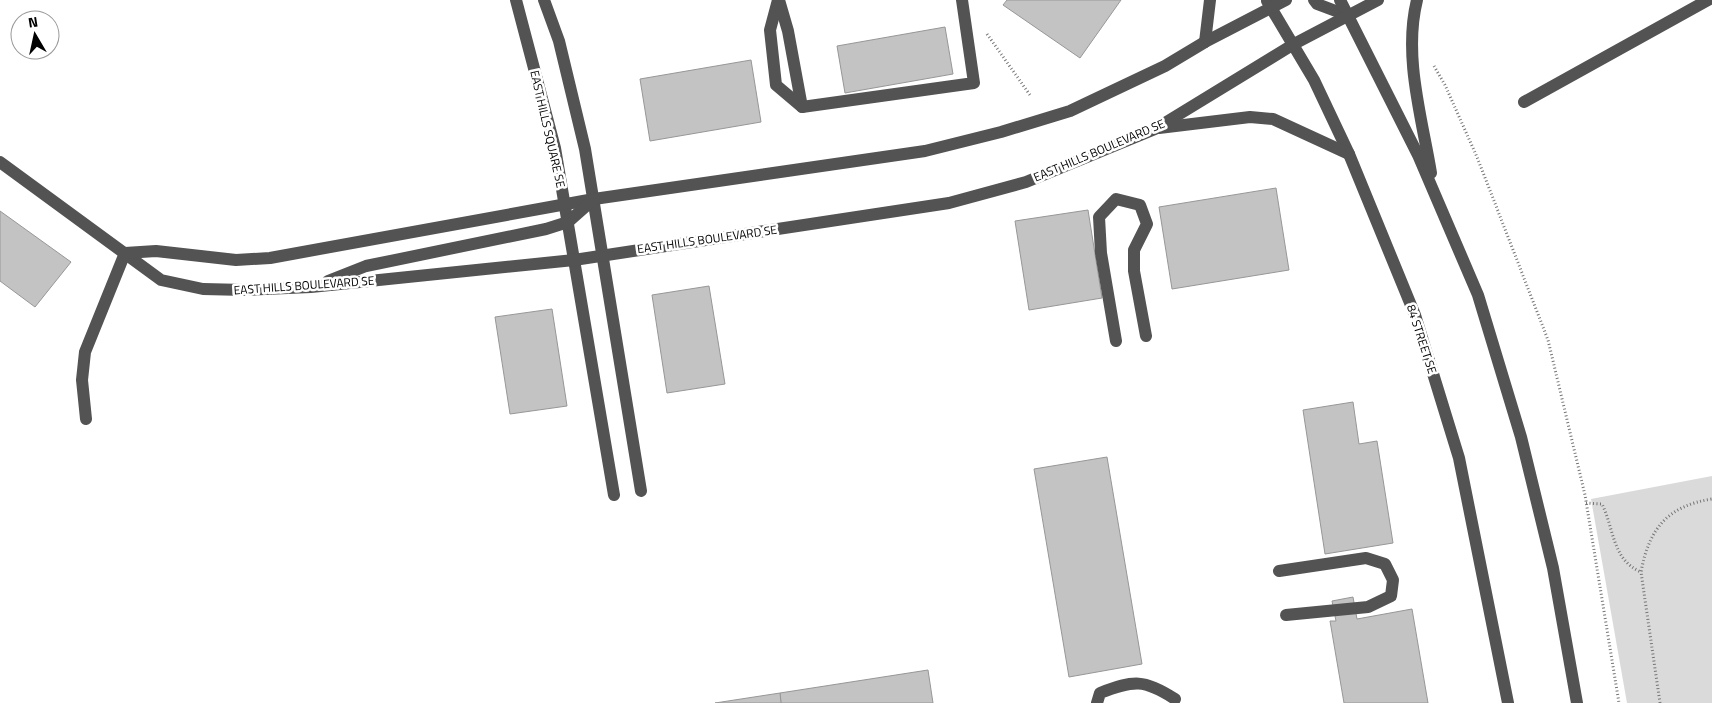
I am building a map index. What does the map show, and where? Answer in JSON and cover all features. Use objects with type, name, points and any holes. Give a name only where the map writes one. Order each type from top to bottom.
[{"type":"street","name":"EAST HILLS SQUARE SE","points":[[516,0],[555,148],[614,495]]},
{"type":"street","points":[[544,0],[559,41],[594,200],[641,491]]},
{"type":"street","points":[[778,0],[770,30],[776,85],[802,107],[974,83],[962,0]]},
{"type":"street","points":[[778,0],[788,31],[802,107]]},
{"type":"street","points":[[1205,42],[1210,0]]},
{"type":"street","points":[[86,419],[82,380],[85,352],[125,253],[156,251],[236,260],[270,258],[594,200],[926,151],[1001,132],[1070,111],[1165,66],[1269,4],[1286,0]]},
{"type":"street","points":[[1314,0],[1317,4],[1349,16]]},
{"type":"street","points":[[1340,0],[1434,191],[1478,295],[1521,437],[1553,568],[1577,703]]},
{"type":"street","name":"EAST HILLS BOULEVARD SE","points":[[0,162],[161,280],[203,289],[245,290],[311,287],[574,260],[948,203],[1026,182],[1155,128],[1294,44],[1378,0]]},
{"type":"street","points":[[1417,0],[1411,34],[1413,58],[1434,191]]},
{"type":"street","points":[[1524,102],[1708,0]]},
{"type":"street","name":"84 STREET SE","points":[[1269,4],[1314,80],[1349,154],[1415,315],[1459,458],[1508,703]]},
{"type":"street","points":[[1155,128],[1250,117],[1273,119],[1349,154]]},
{"type":"street","points":[[1116,341],[1101,253],[1098,217],[1116,199],[1140,205],[1147,224],[1134,250],[1134,271],[1146,336]]},
{"type":"street","points":[[311,287],[366,266],[546,229],[568,222],[594,200]]},
{"type":"street","points":[[1279,571],[1366,558],[1385,564],[1393,580],[1391,596],[1368,607],[1286,615]]},
{"type":"street","points":[[1096,703],[1100,693],[1128,682],[1154,686],[1175,699]]},
{"type":"path","points":[[982,27],[1030,95]]},
{"type":"path","points":[[1433,64],[1445,85],[1478,157],[1548,340],[1586,503],[1619,703]]},
{"type":"path","points":[[1660,703],[1641,572],[1650,538],[1660,524],[1676,510],[1712,499]]},
{"type":"path","points":[[1586,503],[1602,504],[1616,547],[1627,564],[1641,572]]},
{"type":"shaded area","points":[[1712,476],[1712,703],[1627,703],[1591,499]]},
{"type":"building","points":[[1007,0],[1121,0],[1080,58],[1003,5]]},
{"type":"building","points":[[945,27],[953,74],[845,93],[837,46]]},
{"type":"building","points":[[751,60],[761,122],[650,141],[640,79]]},
{"type":"building","points":[[1276,188],[1289,270],[1172,289],[1159,207]]},
{"type":"building","points":[[1088,210],[1102,298],[1029,310],[1015,221]]},
{"type":"building","points":[[0,211],[71,262],[35,307],[0,281]]},
{"type":"building","points":[[709,286],[725,384],[667,393],[652,295]]},
{"type":"building","points":[[552,309],[567,406],[510,414],[495,317]]},
{"type":"building","points":[[1353,402],[1359,444],[1377,441],[1393,543],[1325,554],[1303,410]]},
{"type":"building","points":[[1107,457],[1142,664],[1069,677],[1034,469]]},
{"type":"building","points":[[1353,597],[1357,619],[1412,609],[1428,703],[1344,703],[1330,621],[1336,621],[1332,601]]},
{"type":"building","points":[[928,670],[933,703],[781,703],[780,693]]},
{"type":"building","points":[[780,693],[781,703],[715,703]]}]
